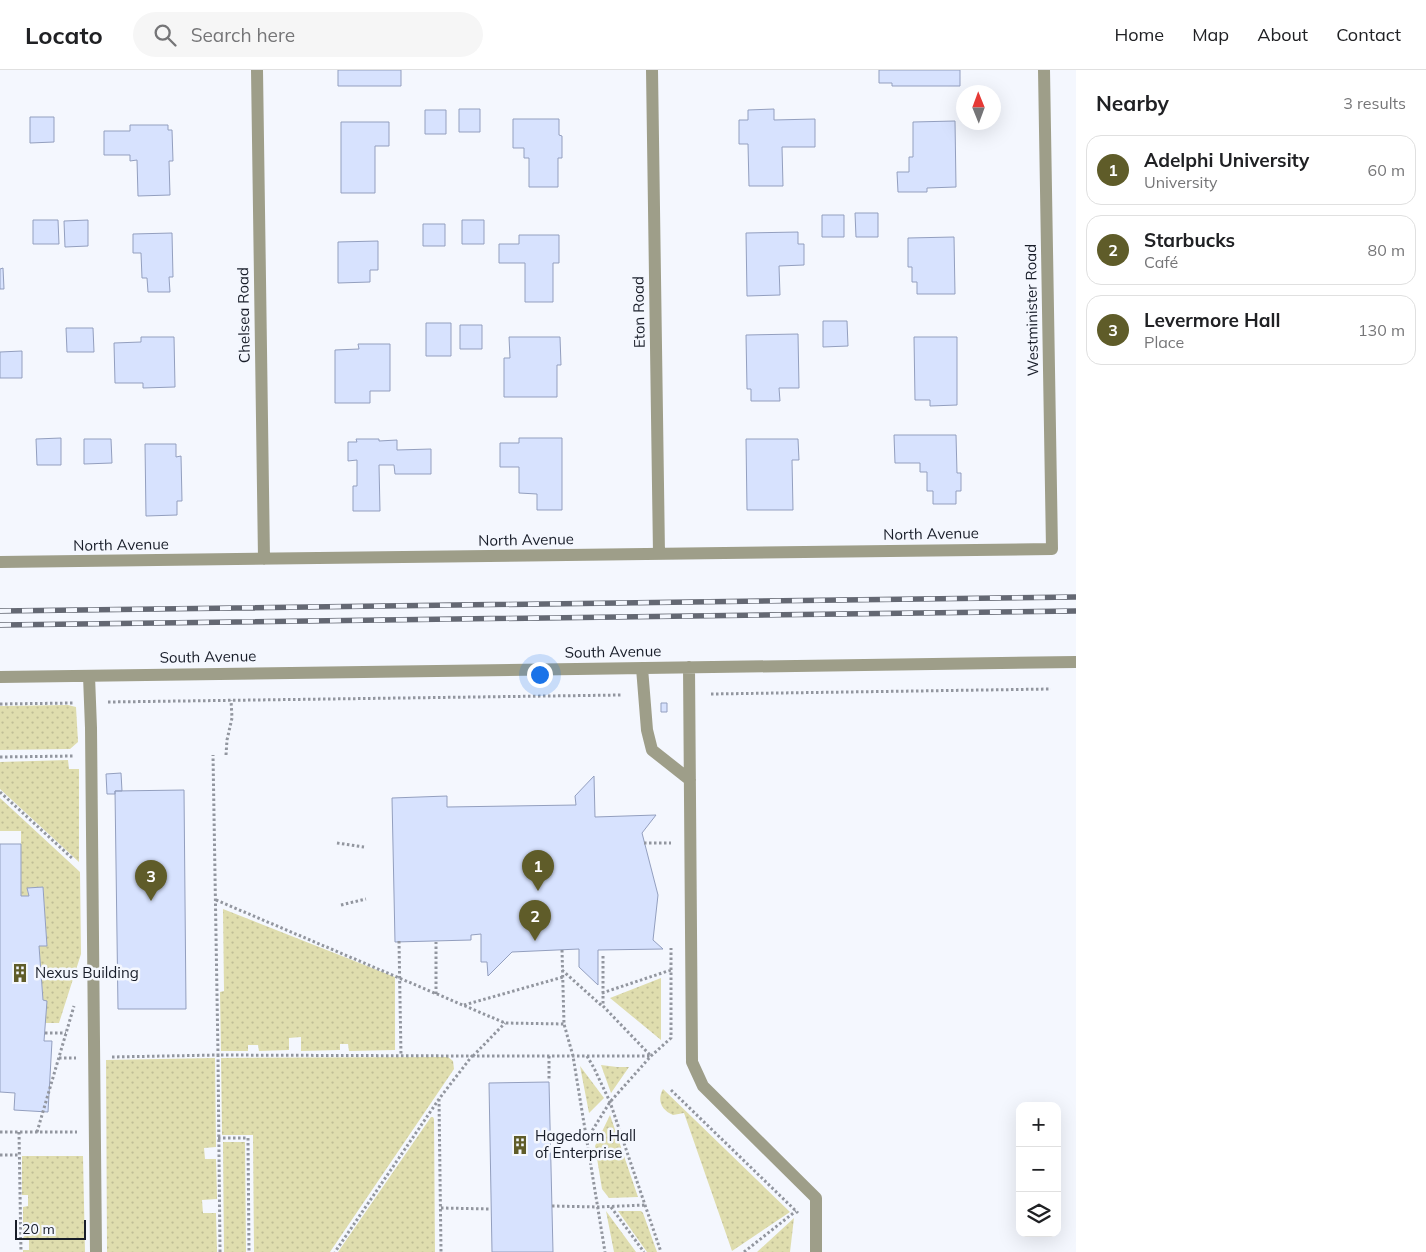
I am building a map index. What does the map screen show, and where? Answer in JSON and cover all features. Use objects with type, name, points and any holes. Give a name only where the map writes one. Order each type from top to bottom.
[{"type":"street","name":"Chelsea Road","points":[[257,70],[264,559]]},
{"type":"street","name":"Eton Road","points":[[652,70],[659,554]]},
{"type":"street","name":"Westminister Road","points":[[1044,70],[1052,549]]},
{"type":"street","name":"North Avenue","points":[[0,562],[1052,549]]},
{"type":"street","name":"South Avenue","points":[[0,677],[1076,662]]},
{"type":"street","points":[[688,667],[692,1062],[703,1086],[816,1198],[816,1252]]},
{"type":"street","points":[[642,668],[647,730],[652,750],[690,780]]},
{"type":"street","points":[[89,676],[93,877],[96,1252]]},
{"type":"path","points":[[711,694],[1051,689]]},
{"type":"path","points":[[103,702],[622,695]]},
{"type":"path","points":[[226,755],[232,718],[231,700]]},
{"type":"path","points":[[0,704],[76,703]]},
{"type":"path","points":[[213,755],[220,1252]]},
{"type":"path","points":[[0,757],[91,756]]},
{"type":"path","points":[[0,792],[93,877]]},
{"type":"path","points":[[644,843],[671,843],[671,834]]},
{"type":"path","points":[[337,843],[364,847]]},
{"type":"path","points":[[341,904],[366,899]]},
{"type":"path","points":[[216,900],[505,1024],[564,1024]]},
{"type":"path","points":[[399,941],[401,1056]]},
{"type":"path","points":[[587,1139],[610,1102],[651,1056],[671,1038],[671,941]]},
{"type":"path","points":[[436,942],[436,994]]},
{"type":"path","points":[[562,950],[564,1024],[573,1056],[605,1252]]},
{"type":"path","points":[[603,956],[603,1006]]},
{"type":"path","points":[[562,970],[603,1006],[651,1056]]},
{"type":"path","points":[[602,993],[671,970]]},
{"type":"path","points":[[464,1006],[563,977]]},
{"type":"path","points":[[37,1132],[74,1006]]},
{"type":"path","points":[[335,1252],[439,1099],[472,1056],[505,1024]]},
{"type":"path","points":[[44,1033],[66,1033]]},
{"type":"path","points":[[59,1058],[218,1055],[651,1056]]},
{"type":"path","points":[[549,1056],[549,1079]]},
{"type":"path","points":[[587,1056],[610,1102],[661,1252]]},
{"type":"path","points":[[671,1090],[800,1214]]},
{"type":"path","points":[[439,1099],[441,1252]]},
{"type":"path","points":[[0,1132],[95,1132]]},
{"type":"path","points":[[19,1132],[21,1252]]},
{"type":"path","points":[[218,1138],[248,1138],[249,1252]]},
{"type":"path","points":[[0,1155],[20,1154]]},
{"type":"path","points":[[552,1206],[598,1208],[646,1206]]},
{"type":"path","points":[[611,1207],[644,1252]]},
{"type":"path","points":[[441,1208],[491,1209]]},
{"type":"path","points":[[744,1252],[796,1211]]},
{"type":"shaded area","points":[[68,705],[76,707],[78,742],[70,749],[0,750],[0,706]]},
{"type":"shaded area","points":[[68,760],[69,769],[79,769],[79,862],[0,789],[0,762]]},
{"type":"shaded area","points":[[0,798],[80,872],[81,954],[59,1023],[45,1023],[39,946],[47,945],[43,888],[27,889],[29,896],[21,896],[21,831],[0,831]]},
{"type":"shaded area","points":[[223,909],[395,977],[395,1050],[349,1051],[348,1044],[340,1044],[340,1050],[301,1051],[301,1037],[289,1038],[289,1050],[259,1051],[258,1045],[248,1045],[248,1051],[221,1051],[220,992],[224,991]]},
{"type":"shaded area","points":[[661,978],[661,1040],[610,998]]},
{"type":"shaded area","points":[[448,1057],[453,1061],[454,1069],[330,1252],[254,1252],[253,1135],[222,1135],[221,1058]]},
{"type":"shaded area","points":[[215,1058],[216,1147],[204,1148],[205,1159],[216,1159],[217,1199],[202,1200],[203,1213],[216,1213],[217,1252],[107,1252],[106,1060]]},
{"type":"shaded area","points":[[601,1065],[629,1067],[611,1093]]},
{"type":"shaded area","points":[[580,1066],[604,1098],[589,1113]]},
{"type":"shaded area","points":[[663,1089],[790,1212],[732,1251],[684,1113],[673,1115],[663,1107],[660,1097]]},
{"type":"shaded area","points":[[610,1115],[638,1197],[609,1198],[602,1189],[595,1146]]},
{"type":"shaded area","points":[[431,1117],[434,1119],[435,1252],[338,1252]]},
{"type":"shaded area","points":[[223,1142],[245,1142],[246,1252],[224,1252]]},
{"type":"shaded area","points":[[22,1156],[83,1156],[85,1252],[23,1252],[23,1250],[29,1250],[29,1238],[23,1238],[23,1207],[28,1206],[28,1195],[22,1195]]},
{"type":"shaded area","points":[[606,1211],[636,1252],[614,1252]]},
{"type":"shaded area","points":[[618,1211],[641,1211],[643,1213],[657,1252],[647,1252]]},
{"type":"shaded area","points":[[794,1218],[790,1252],[757,1252]]},
{"type":"building","points":[[338,70],[401,70],[401,86],[338,86]]},
{"type":"building","points":[[879,70],[960,70],[960,85],[956,86],[892,86],[892,83],[879,83]]},
{"type":"building","points":[[459,109],[480,109],[480,132],[459,132]]},
{"type":"building","points":[[774,109],[774,120],[815,119],[815,147],[782,147],[783,186],[749,186],[748,144],[739,144],[739,120],[748,120],[748,110]]},
{"type":"building","points":[[425,110],[446,110],[446,134],[425,134]]},
{"type":"building","points":[[30,117],[54,117],[54,142],[30,143]]},
{"type":"building","points":[[513,119],[559,119],[559,135],[562,136],[562,158],[558,158],[558,187],[529,187],[529,158],[524,158],[524,148],[513,148]]},
{"type":"building","points":[[955,121],[956,187],[927,188],[927,192],[898,192],[897,172],[909,172],[909,157],[913,157],[913,122]]},
{"type":"building","points":[[341,122],[389,122],[389,146],[375,146],[375,193],[341,193]]},
{"type":"building","points":[[130,125],[168,125],[168,130],[172,130],[173,161],[169,161],[170,195],[138,196],[137,160],[130,161],[130,155],[104,155],[104,131],[130,131]]},
{"type":"building","points":[[855,213],[878,213],[878,237],[856,237]]},
{"type":"building","points":[[822,215],[844,215],[844,237],[822,237]]},
{"type":"building","points":[[33,220],[58,220],[59,244],[33,244]]},
{"type":"building","points":[[88,220],[88,246],[65,247],[64,221]]},
{"type":"building","points":[[462,220],[484,220],[484,244],[462,244]]},
{"type":"building","points":[[423,224],[445,224],[445,246],[423,246]]},
{"type":"building","points":[[798,232],[798,244],[804,244],[804,265],[779,266],[780,295],[747,296],[746,233]]},
{"type":"building","points":[[172,233],[173,277],[169,277],[170,292],[148,292],[147,278],[142,278],[141,253],[133,253],[133,234]]},
{"type":"building","points":[[519,235],[559,235],[559,263],[553,263],[553,302],[525,302],[525,263],[499,263],[499,244],[519,244]]},
{"type":"building","points":[[954,237],[955,294],[917,294],[917,282],[912,282],[912,267],[908,267],[908,238]]},
{"type":"building","points":[[378,241],[378,270],[370,270],[370,282],[338,283],[338,242]]},
{"type":"building","points":[[3,268],[4,289],[0,289],[0,269]]},
{"type":"building","points":[[823,321],[847,321],[848,346],[823,347]]},
{"type":"building","points":[[426,323],[451,323],[451,356],[426,356]]},
{"type":"building","points":[[460,325],[482,325],[482,349],[460,349]]},
{"type":"building","points":[[66,328],[93,328],[94,352],[67,352]]},
{"type":"building","points":[[798,334],[799,388],[779,388],[780,401],[751,401],[751,389],[747,389],[746,335]]},
{"type":"building","points":[[141,337],[174,337],[175,387],[143,388],[143,383],[115,383],[114,343],[141,342]]},
{"type":"building","points":[[509,337],[560,337],[561,365],[557,365],[557,397],[504,397],[504,358],[510,358]]},
{"type":"building","points":[[914,337],[957,337],[957,405],[930,406],[930,400],[915,400]]},
{"type":"building","points":[[358,344],[390,344],[390,391],[370,391],[370,403],[335,403],[335,350],[359,349]]},
{"type":"building","points":[[22,351],[22,378],[0,378],[0,352]]},
{"type":"building","points":[[894,435],[956,435],[957,473],[961,473],[961,491],[956,491],[956,504],[933,504],[933,491],[927,491],[927,472],[920,472],[920,463],[895,463]]},
{"type":"building","points":[[61,438],[61,465],[37,465],[36,439]]},
{"type":"building","points":[[519,438],[562,438],[562,510],[537,510],[537,494],[519,493],[519,467],[500,467],[500,443],[519,443]]},
{"type":"building","points":[[84,439],[111,439],[112,463],[84,464]]},
{"type":"building","points":[[356,439],[397,440],[397,450],[431,449],[431,474],[395,474],[394,465],[379,465],[380,511],[353,511],[353,486],[357,486],[357,460],[348,461],[348,442],[357,442]]},
{"type":"building","points":[[746,439],[798,439],[799,460],[792,460],[793,510],[747,510]]},
{"type":"building","points":[[145,444],[176,444],[176,457],[181,456],[182,501],[177,501],[177,515],[146,516]]},
{"type":"building","points":[[661,703],[667,703],[667,712],[661,712]]},
{"type":"building","points":[[121,773],[122,791],[115,791],[115,794],[107,794],[106,774]]},
{"type":"building","points":[[594,776],[595,817],[656,815],[642,833],[658,895],[653,940],[663,949],[598,950],[598,985],[579,967],[579,949],[512,952],[488,976],[487,962],[481,962],[481,934],[471,935],[471,940],[395,942],[392,798],[447,796],[447,807],[576,805],[575,796]]},
{"type":"building","points":[[184,790],[186,1009],[118,1009],[115,791]]},
{"type":"building","name":"Nexus Building","points":[[0,844],[21,844],[21,896],[29,896],[27,888],[43,887],[47,946],[39,946],[43,1000],[47,1001],[44,1041],[52,1041],[48,1112],[14,1110],[15,1093],[0,1092]]},
{"type":"building","name":"Hagedorn Hall of Enterprise","points":[[549,1082],[553,1252],[492,1252],[489,1083]]},
{"type":"railway","points":[[0,611],[1076,597]]},
{"type":"railway","points":[[0,625],[1076,611]]},
{"type":"place","name":"Adelphi University","points":[[538,891]]},
{"type":"place","name":"Levermore Hall","points":[[151,901]]},
{"type":"place","name":"Starbucks","points":[[535,941]]},
{"type":"place","name":"Nexus Building","points":[[20,973]]},
{"type":"place","name":"Hagedorn Hall of Enterprise","points":[[520,1145]]}]
